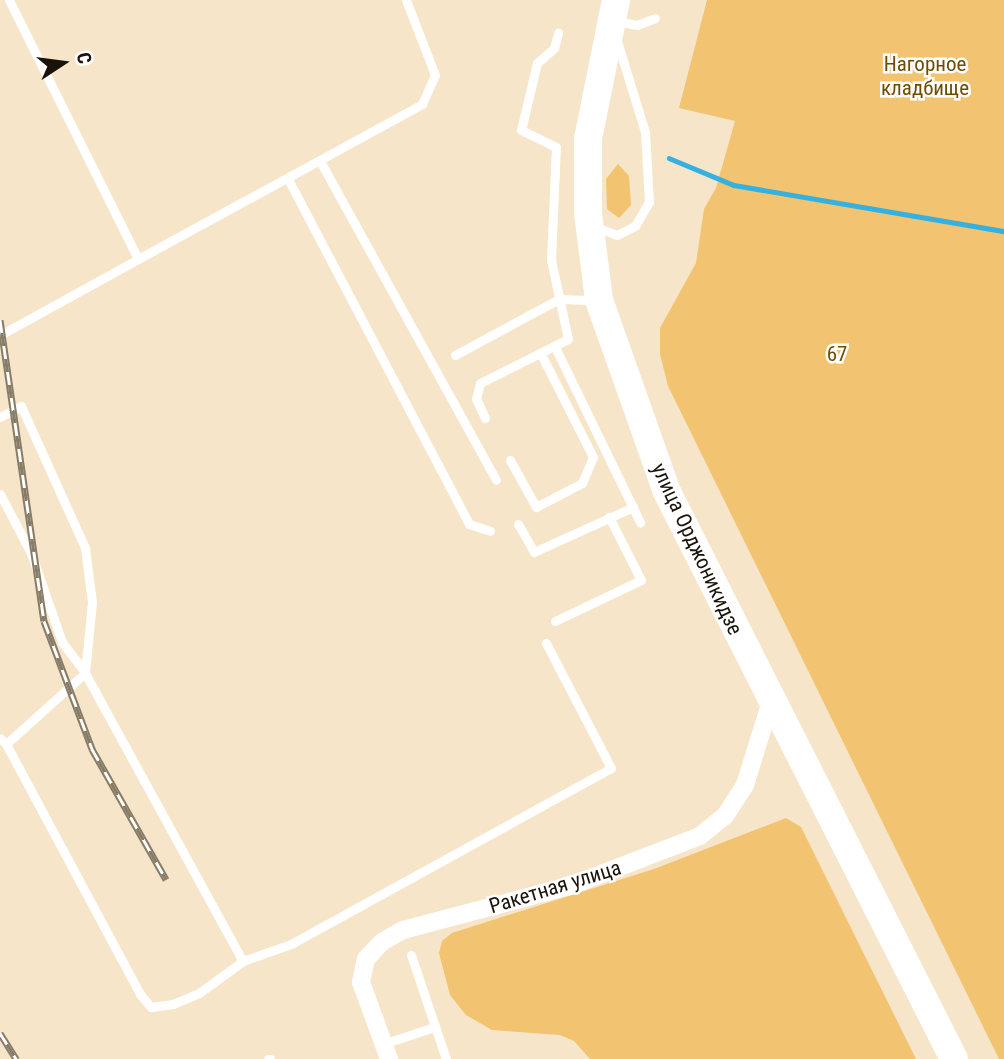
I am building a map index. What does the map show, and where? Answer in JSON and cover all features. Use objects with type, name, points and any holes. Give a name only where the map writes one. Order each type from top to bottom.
[{"type":"main road","name":"улица Орджоникидзе","points":[[612,17],[588,138],[588,213],[599,299],[667,492],[954,1059]]},
{"type":"street","name":"Ракетная улица","points":[[386,1051],[362,982],[366,959],[382,942],[402,930],[570,886],[700,836],[725,816],[745,785],[771,701]]},
{"type":"lane","points":[[9,0],[138,259]]},
{"type":"lane","points":[[0,335],[288,180],[422,104],[429,95],[435,75],[406,0]]},
{"type":"lane","points":[[612,17],[637,25],[655,18]]},
{"type":"lane","points":[[588,213],[598,231],[617,235],[635,226],[649,202],[645,132],[612,17]]},
{"type":"lane","points":[[485,418],[476,399],[480,383],[568,339],[551,261],[556,147],[521,130],[537,63],[554,48],[558,33]]},
{"type":"lane","points":[[320,161],[496,480]]},
{"type":"lane","points":[[288,180],[469,524],[490,531]]},
{"type":"lane","points":[[454,355],[559,299],[599,299]]},
{"type":"lane","points":[[555,347],[640,522]]},
{"type":"lane","points":[[510,460],[536,507],[582,483],[593,457],[541,354]]},
{"type":"lane","points":[[0,417],[21,406],[85,548],[92,602],[85,673],[3,741],[140,994],[151,1007],[199,993],[243,961],[291,944],[611,768],[546,643]]},
{"type":"lane","points":[[0,494],[31,553],[62,642],[85,673],[243,961]]},
{"type":"lane","points":[[519,524],[534,552],[633,507]]},
{"type":"lane","points":[[555,621],[641,580],[609,517]]},
{"type":"lane","points":[[411,955],[446,1059]]},
{"type":"lane","points":[[386,1051],[435,1027]]},
{"type":"green space","name":"67","points":[[707,0],[1004,0],[1004,1059],[999,1059],[668,386],[660,354],[660,328],[696,263],[704,209],[716,188],[735,121],[679,108]]},
{"type":"green space","points":[[618,164],[629,176],[631,205],[619,218],[607,209],[606,179]]},
{"type":"green space","points":[[786,818],[801,827],[916,1059],[590,1059],[574,1041],[560,1035],[492,1030],[466,1015],[450,995],[439,953],[442,941],[452,933],[654,869]]},
{"type":"waterway","points":[[669,158],[734,185],[1004,231]]},
{"type":"railway","points":[[0,320],[44,621],[92,749],[166,879]]},
{"type":"railway","points":[[0,1033],[16,1059]]},
{"type":"park label","name":"Нагорное кладбище","points":[[925,76]]}]
